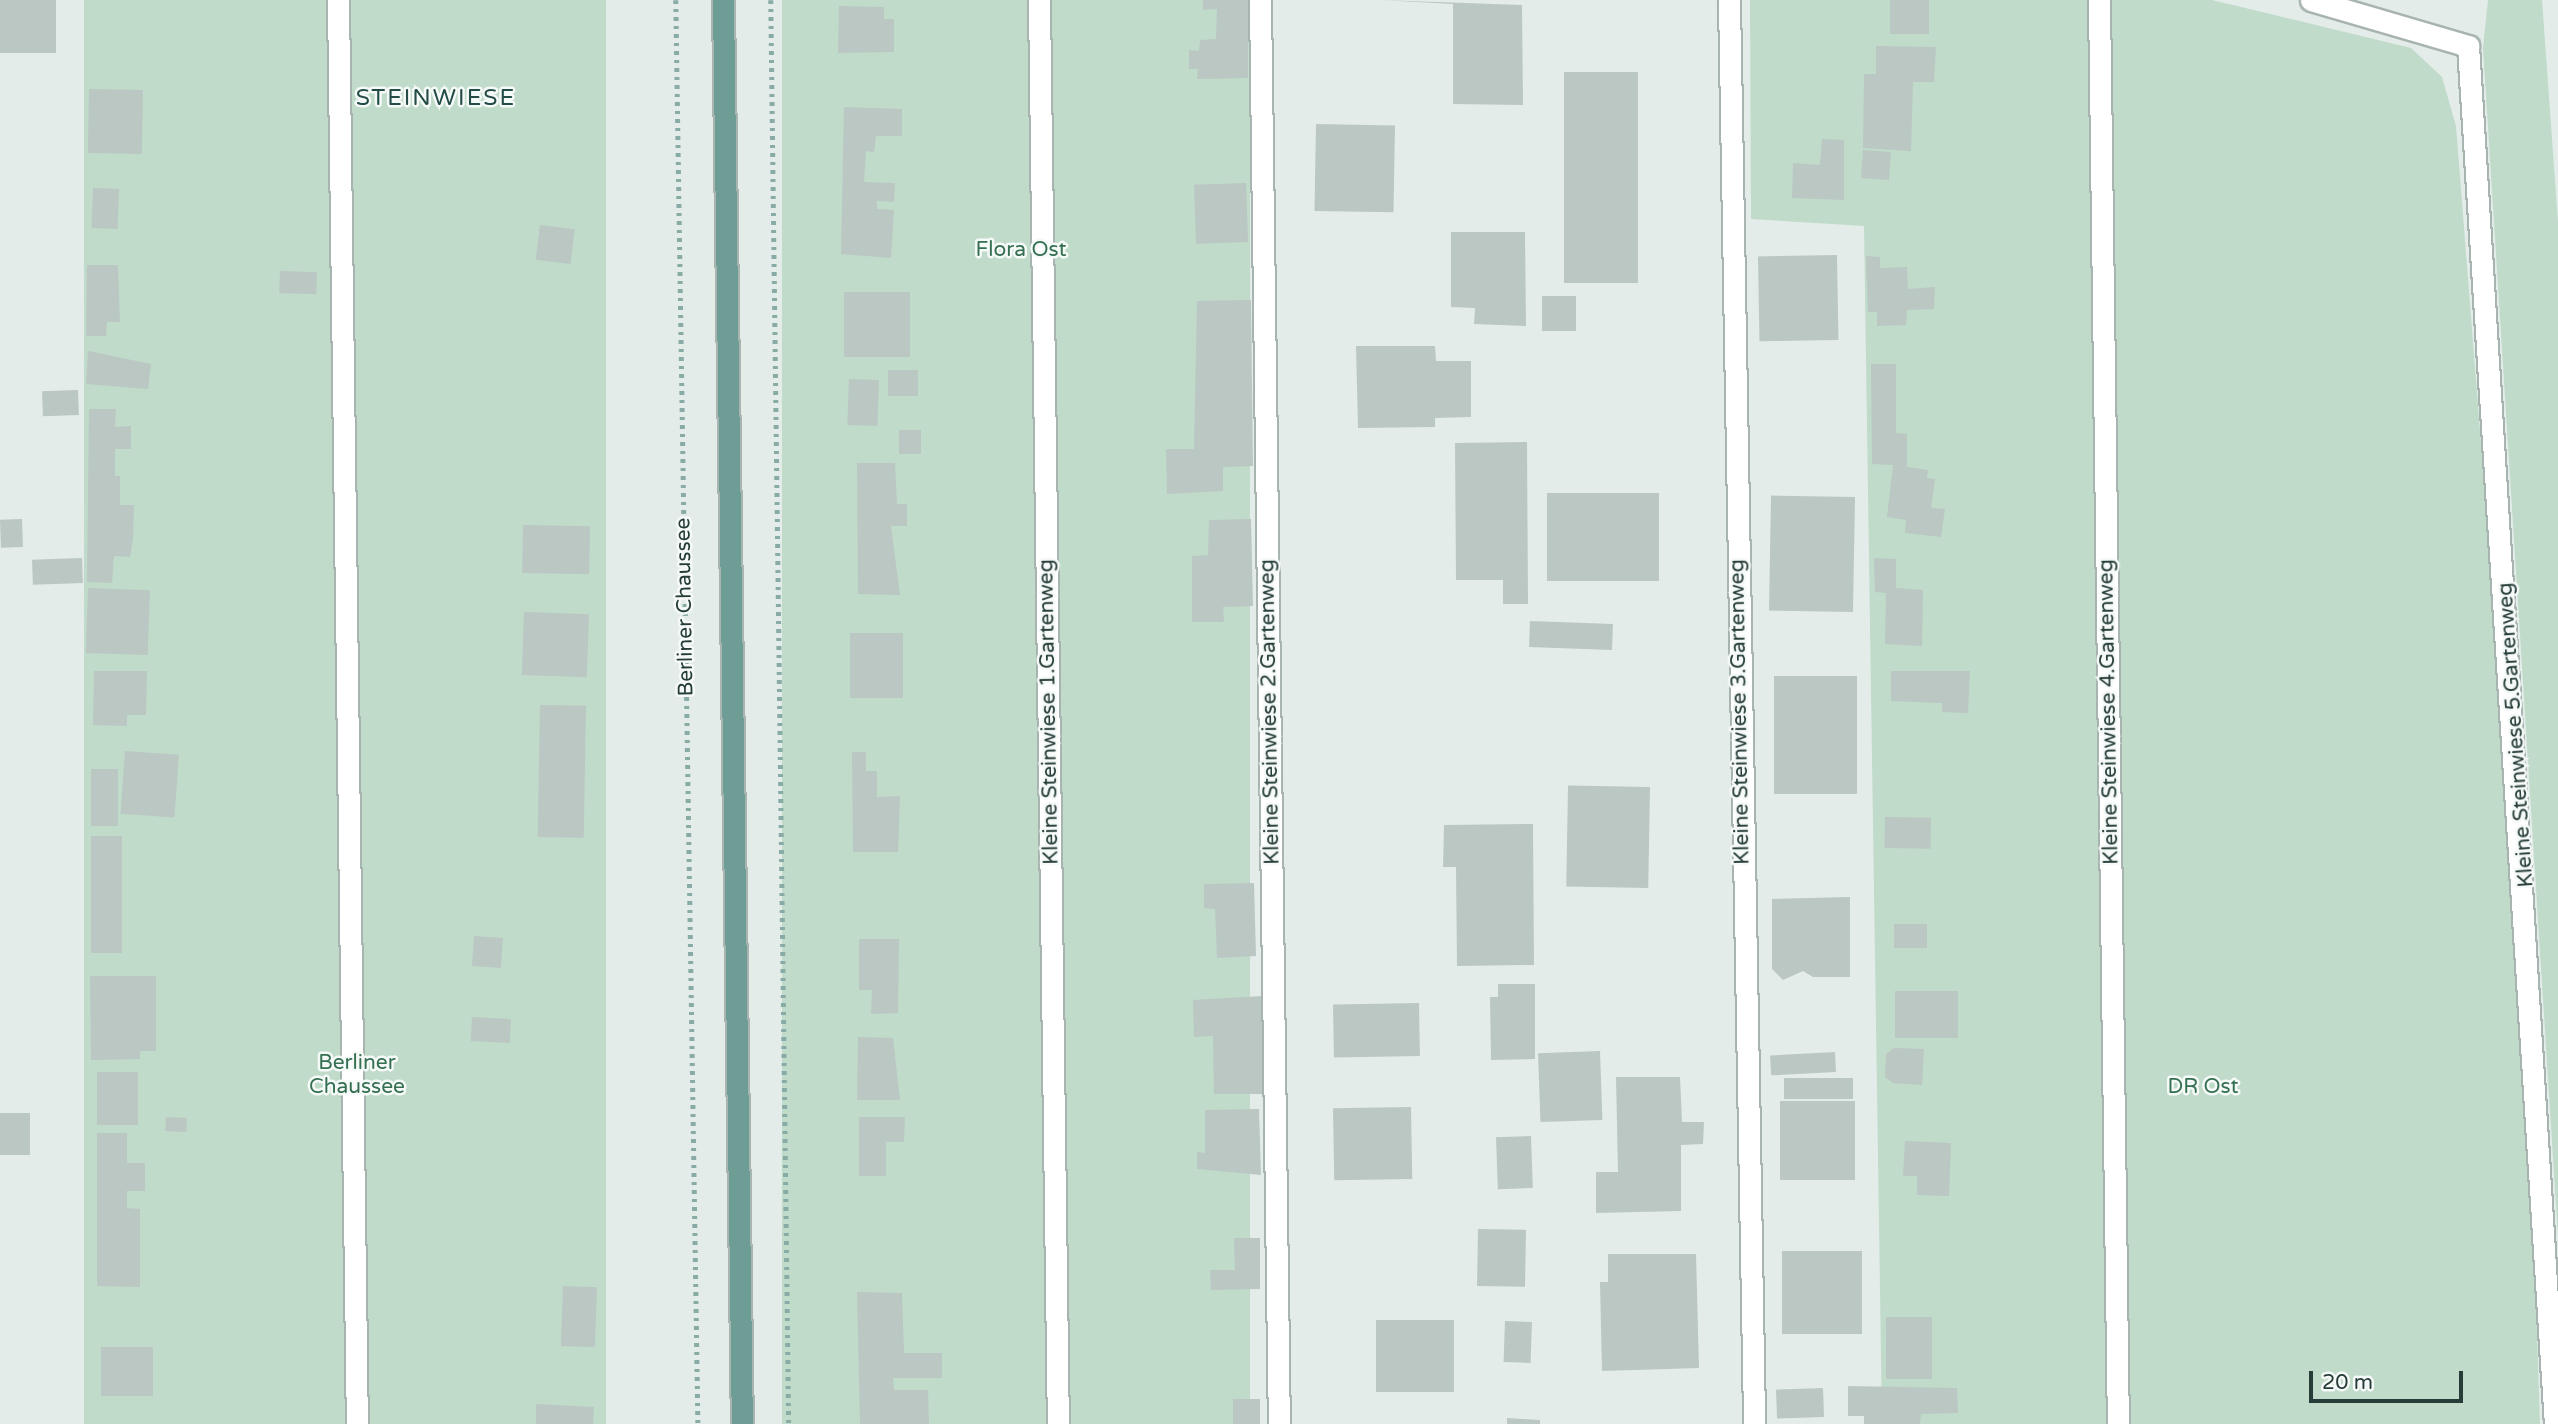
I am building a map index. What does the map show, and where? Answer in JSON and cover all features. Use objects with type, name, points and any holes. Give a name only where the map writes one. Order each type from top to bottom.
[{"type":"main road","points":[[723,0],[741,1424]]},
{"type":"lane","points":[[338,0],[358,1424]]},
{"type":"lane","name":"Kleine Steinwiese 1.Gartenweg","points":[[1039,0],[1058,1424]]},
{"type":"lane","name":"Kleine Steinwiese 2.Gartenweg","points":[[1260,0],[1279,1424]]},
{"type":"lane","name":"Kleine Steinwiese 3.Gartenweg","points":[[1729,0],[1754,1424]]},
{"type":"lane","name":"Kleine Steinwiese 4.Gartenweg","points":[[2099,0],[2118,1424]]},
{"type":"lane","name":"Kleine Steinwiese 5.Gartenweg","points":[[2311,0],[2468,46],[2514,693],[2555,1424]]},
{"type":"path","name":"Berliner Chaussee","points":[[676,0],[698,1424]]},
{"type":"path","points":[[771,0],[789,1424]]},
{"type":"green space","name":"Berliner Chaussee","points":[[84,0],[606,0],[606,1424],[84,1424]]},
{"type":"green space","name":"Flora Ost","points":[[782,0],[1250,0],[1250,1424],[782,1424]]},
{"type":"green space","name":"DR Ost","points":[[1750,0],[2212,0],[2411,48],[2442,77],[2456,126],[2527,1027],[2540,1424],[1882,1424],[1864,226],[1751,219]]},
{"type":"green space","points":[[2488,0],[2542,0],[2558,222],[2558,1237],[2483,48]]},
{"type":"building","points":[[0,0],[56,0],[56,53],[0,53]]},
{"type":"building","points":[[1203,0],[1248,0],[1248,78],[1197,79],[1198,69],[1189,69],[1189,50],[1199,51],[1200,40],[1216,39],[1217,9],[1203,10]]},
{"type":"building","points":[[1380,0],[1522,5],[1523,105],[1453,104],[1453,4]]},
{"type":"building","points":[[1890,0],[1929,0],[1929,34],[1890,34]]},
{"type":"building","points":[[839,6],[884,7],[884,19],[894,19],[894,52],[838,53]]},
{"type":"building","points":[[1876,46],[1936,47],[1934,82],[1913,82],[1911,151],[1863,148],[1864,74],[1876,74]]},
{"type":"building","points":[[1564,72],[1638,72],[1638,283],[1564,283]]},
{"type":"building","points":[[89,89],[143,90],[142,154],[88,153]]},
{"type":"building","points":[[844,107],[902,109],[902,136],[876,136],[874,152],[866,151],[864,182],[895,183],[894,202],[877,201],[877,209],[894,210],[891,258],[841,254]]},
{"type":"building","points":[[1316,124],[1395,125],[1393,212],[1314,211]]},
{"type":"building","points":[[1822,139],[1844,140],[1844,200],[1792,198],[1793,163],[1820,165]]},
{"type":"building","points":[[1863,150],[1891,152],[1889,180],[1861,178]]},
{"type":"building","points":[[1246,183],[1248,242],[1196,244],[1194,185]]},
{"type":"building","points":[[93,188],[119,189],[118,229],[92,228]]},
{"type":"building","points":[[540,225],[575,229],[570,264],[536,260]]},
{"type":"building","points":[[1451,232],[1525,232],[1526,326],[1474,324],[1475,308],[1451,307]]},
{"type":"building","points":[[1837,255],[1838,340],[1759,341],[1758,256]]},
{"type":"building","points":[[1866,256],[1880,257],[1880,268],[1907,267],[1908,289],[1935,287],[1934,309],[1907,310],[1906,325],[1877,326],[1877,312],[1868,312]]},
{"type":"building","points":[[87,265],[118,265],[120,322],[107,322],[106,336],[86,336]]},
{"type":"building","points":[[280,271],[317,272],[316,294],[279,293]]},
{"type":"building","points":[[844,292],[910,292],[910,357],[844,357]]},
{"type":"building","points":[[1542,296],[1576,296],[1576,331],[1542,331]]},
{"type":"building","points":[[1251,300],[1253,466],[1223,467],[1223,491],[1167,494],[1166,449],[1194,449],[1197,301]]},
{"type":"building","points":[[1356,346],[1435,346],[1436,361],[1471,361],[1471,417],[1435,418],[1435,427],[1358,428]]},
{"type":"building","points":[[88,351],[151,364],[148,389],[86,384]]},
{"type":"building","points":[[1871,364],[1896,364],[1896,433],[1907,434],[1907,467],[1928,470],[1927,478],[1935,479],[1931,508],[1945,509],[1941,537],[1905,533],[1906,520],[1887,517],[1893,465],[1872,464]]},
{"type":"building","points":[[888,370],[918,370],[918,396],[888,396]]},
{"type":"building","points":[[849,379],[879,380],[877,426],[847,425]]},
{"type":"building","points":[[78,390],[79,415],[43,416],[42,391]]},
{"type":"building","points":[[89,409],[116,409],[115,427],[131,426],[131,449],[115,449],[115,476],[120,476],[120,505],[134,505],[133,539],[130,557],[114,556],[112,583],[87,582]]},
{"type":"building","points":[[899,430],[921,430],[921,454],[899,454]]},
{"type":"building","points":[[1527,442],[1528,604],[1503,604],[1503,580],[1456,580],[1455,443]]},
{"type":"building","points":[[857,463],[895,463],[897,504],[907,504],[907,526],[891,526],[900,595],[858,594]]},
{"type":"building","points":[[1547,493],[1659,493],[1659,581],[1547,581]]},
{"type":"building","points":[[1771,496],[1855,497],[1853,612],[1769,611]]},
{"type":"building","points":[[22,519],[23,547],[1,548],[0,520]]},
{"type":"building","points":[[1251,519],[1253,606],[1223,607],[1224,622],[1192,622],[1192,556],[1208,555],[1209,520]]},
{"type":"building","points":[[523,525],[590,526],[589,574],[522,573]]},
{"type":"building","points":[[82,558],[83,583],[33,585],[32,560]]},
{"type":"building","points":[[1874,558],[1896,559],[1896,588],[1923,590],[1922,646],[1885,644],[1886,593],[1875,592]]},
{"type":"building","points":[[88,588],[150,590],[148,655],[86,653]]},
{"type":"building","points":[[524,612],[589,614],[587,677],[522,675]]},
{"type":"building","points":[[1530,621],[1613,624],[1612,650],[1529,647]]},
{"type":"building","points":[[850,633],[903,633],[903,698],[850,698]]},
{"type":"building","points":[[94,671],[147,671],[146,715],[127,715],[127,726],[93,725]]},
{"type":"building","points":[[1891,671],[1970,671],[1968,713],[1942,712],[1942,703],[1891,701]]},
{"type":"building","points":[[1774,676],[1857,676],[1857,794],[1774,794]]},
{"type":"building","points":[[540,705],[586,706],[584,838],[538,837]]},
{"type":"building","points":[[125,751],[179,755],[174,818],[121,814]]},
{"type":"building","points":[[852,752],[866,752],[866,771],[877,771],[877,797],[900,796],[898,852],[853,852]]},
{"type":"building","points":[[91,769],[118,769],[118,826],[91,826]]},
{"type":"building","points":[[1568,786],[1650,787],[1648,888],[1566,887]]},
{"type":"building","points":[[1885,817],[1931,818],[1930,849],[1884,848]]},
{"type":"building","points":[[1533,824],[1534,965],[1457,966],[1456,867],[1443,867],[1444,825]]},
{"type":"building","points":[[91,836],[122,836],[122,953],[91,953]]},
{"type":"building","points":[[1254,883],[1256,956],[1217,958],[1215,909],[1204,908],[1204,884]]},
{"type":"building","points":[[1850,897],[1850,977],[1813,977],[1803,971],[1783,980],[1772,969],[1772,899]]},
{"type":"building","points":[[1894,924],[1927,924],[1927,948],[1894,948]]},
{"type":"building","points":[[474,936],[503,938],[501,968],[472,966]]},
{"type":"building","points":[[859,939],[899,939],[898,1013],[871,1014],[872,990],[859,990]]},
{"type":"building","points":[[90,976],[156,976],[156,1051],[140,1051],[140,1059],[91,1060]]},
{"type":"building","points":[[1498,984],[1535,984],[1535,1059],[1491,1060],[1490,997],[1498,997]]},
{"type":"building","points":[[1895,991],[1958,991],[1958,1038],[1895,1038]]},
{"type":"building","points":[[1263,996],[1262,1094],[1214,1094],[1213,1036],[1194,1037],[1193,1000]]},
{"type":"building","points":[[1419,1003],[1420,1056],[1334,1057],[1333,1005]]},
{"type":"building","points":[[472,1017],[511,1019],[510,1043],[471,1041]]},
{"type":"building","points":[[858,1037],[893,1038],[900,1100],[857,1100]]},
{"type":"building","points":[[1894,1048],[1924,1049],[1922,1085],[1893,1083],[1885,1077],[1886,1054]]},
{"type":"building","points":[[1600,1051],[1602,1120],[1540,1122],[1538,1053]]},
{"type":"building","points":[[1835,1052],[1836,1072],[1771,1075],[1770,1055]]},
{"type":"building","points":[[97,1072],[138,1072],[138,1125],[97,1125]]},
{"type":"building","points":[[1616,1077],[1680,1077],[1682,1122],[1704,1122],[1703,1144],[1681,1145],[1681,1211],[1596,1213],[1596,1172],[1618,1172]]},
{"type":"building","points":[[1784,1078],[1853,1078],[1853,1099],[1784,1099]]},
{"type":"building","points":[[1780,1101],[1855,1101],[1855,1180],[1780,1180]]},
{"type":"building","points":[[1411,1107],[1412,1179],[1334,1180],[1333,1108]]},
{"type":"building","points":[[1259,1109],[1261,1175],[1197,1169],[1197,1152],[1205,1153],[1205,1110]]},
{"type":"building","points":[[0,1113],[30,1113],[30,1155],[0,1155]]},
{"type":"building","points":[[166,1117],[187,1118],[186,1132],[165,1131]]},
{"type":"building","points":[[859,1117],[905,1117],[904,1142],[886,1142],[886,1176],[859,1176]]},
{"type":"building","points":[[97,1133],[127,1133],[127,1163],[145,1163],[145,1191],[127,1191],[127,1208],[140,1209],[140,1287],[97,1286]]},
{"type":"building","points":[[1531,1136],[1533,1188],[1498,1189],[1496,1137]]},
{"type":"building","points":[[1905,1141],[1951,1143],[1949,1196],[1917,1195],[1917,1176],[1903,1176]]},
{"type":"building","points":[[1478,1229],[1526,1230],[1525,1287],[1477,1286]]},
{"type":"building","points":[[1234,1238],[1260,1238],[1260,1289],[1211,1290],[1210,1270],[1235,1270]]},
{"type":"building","points":[[1782,1251],[1862,1251],[1862,1334],[1782,1334]]},
{"type":"building","points":[[1608,1254],[1696,1254],[1699,1368],[1602,1371],[1600,1282],[1608,1282]]},
{"type":"building","points":[[563,1286],[597,1287],[595,1347],[561,1346]]},
{"type":"building","points":[[857,1292],[902,1293],[904,1353],[942,1353],[942,1378],[893,1378],[894,1390],[928,1390],[929,1424],[860,1424]]},
{"type":"building","points":[[1886,1317],[1932,1317],[1932,1379],[1886,1379]]},
{"type":"building","points":[[1376,1320],[1454,1320],[1454,1392],[1376,1392]]},
{"type":"building","points":[[1505,1321],[1532,1322],[1531,1363],[1504,1362]]},
{"type":"building","points":[[101,1347],[153,1347],[153,1396],[101,1396]]},
{"type":"building","points":[[1848,1386],[1957,1388],[1958,1413],[1921,1414],[1920,1424],[1864,1424],[1864,1416],[1848,1416]]},
{"type":"building","points":[[1823,1388],[1824,1417],[1777,1419],[1776,1390]]},
{"type":"building","points":[[1233,1399],[1260,1399],[1260,1424],[1233,1424]]},
{"type":"building","points":[[536,1404],[594,1407],[593,1424],[536,1424]]},
{"type":"building","points":[[1507,1418],[1540,1420],[1540,1424],[1507,1424]]},
{"type":"district","name":"STEINWIESE","points":[[436,98]]}]
